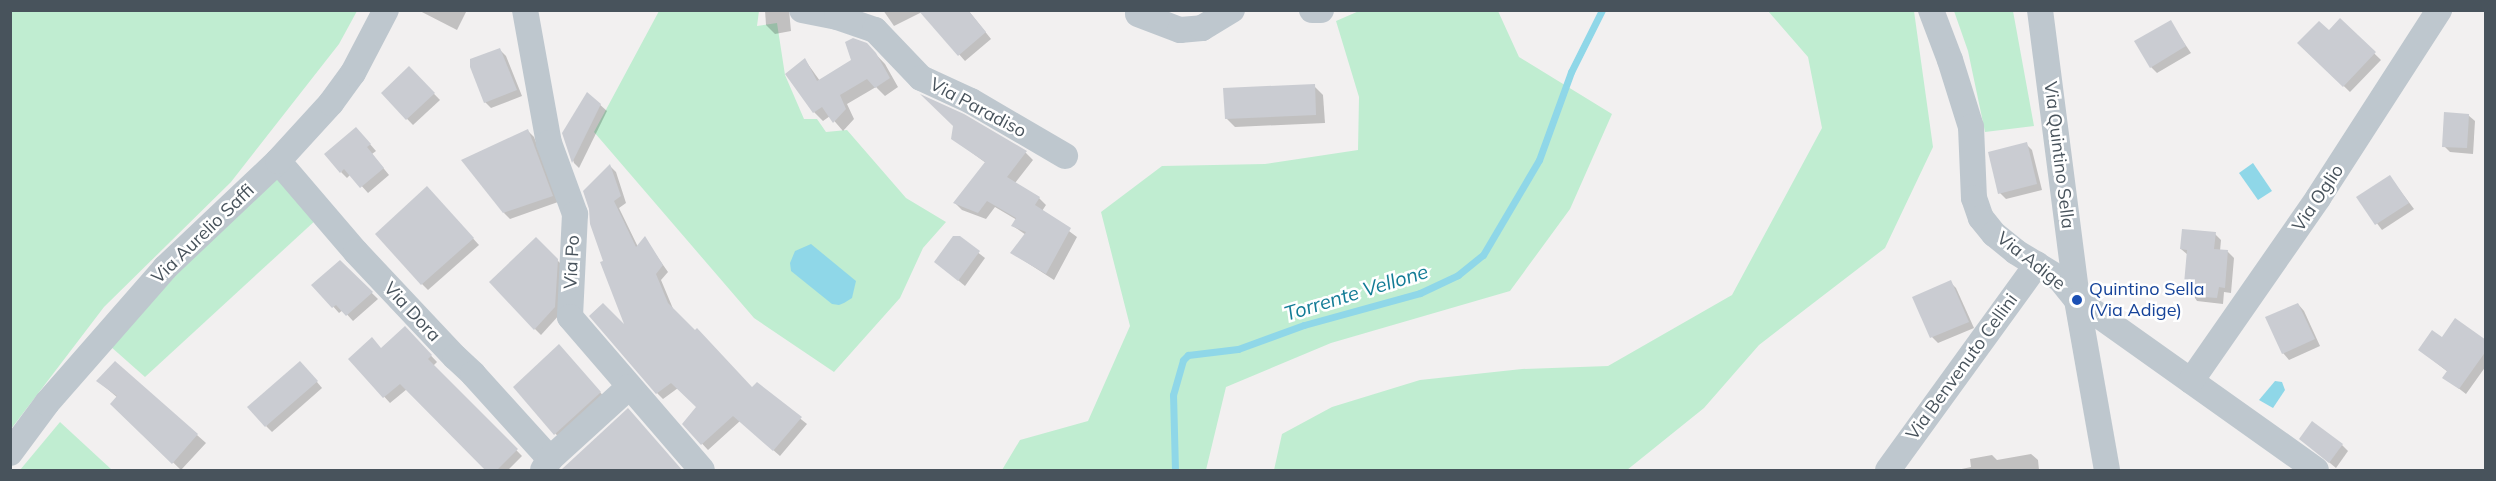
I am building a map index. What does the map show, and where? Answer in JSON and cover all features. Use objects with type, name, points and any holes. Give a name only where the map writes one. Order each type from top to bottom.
[{"type":"street","name":"Via Aurelio Saffi","points":[[10,453],[47,403],[165,268],[278,161],[331,103],[353,73],[386,10]]},
{"type":"street","name":"Via Po","points":[[525,10],[549,143],[575,214],[570,317],[702,471]]},
{"type":"street","name":"Via Paradiso","points":[[802,10],[837,17],[875,30],[921,78],[971,101],[1065,156]]},
{"type":"street","points":[[1138,14],[1180,30],[1202,28],[1232,10]]},
{"type":"street","points":[[1312,10],[1321,10]]},
{"type":"street","name":"Via Adige","points":[[1931,10],[1950,60],[1971,127],[1974,198],[1982,218],[1994,234],[2060,279],[2078,300],[2316,471]]},
{"type":"street","name":"Via Quintino Sella","points":[[2040,10],[2078,300]]},
{"type":"street","name":"Via Oglio","points":[[2191,381],[2318,198],[2439,10]]},
{"type":"street","name":"Via Dora","points":[[278,161],[356,252],[473,374],[547,465]]},
{"type":"street","name":"Via Benvenuto Cellini","points":[[1888,471],[2037,264]]},
{"type":"street","points":[[2078,300],[2108,471]]},
{"type":"street","points":[[547,465],[629,387]]},
{"type":"green space","points":[[11,10],[357,11],[339,44],[231,182],[104,307],[11,429]]},
{"type":"green space","points":[[659,11],[759,11],[757,26],[777,23],[785,75],[804,119],[817,119],[826,132],[847,130],[906,198],[946,222],[923,248],[900,298],[834,372],[754,318],[594,132]]},
{"type":"green space","points":[[1359,11],[1498,11],[1519,57],[1612,114],[1570,209],[1510,291],[1331,343],[1226,387],[1206,470],[1002,470],[1020,440],[1088,421],[1130,326],[1101,212],[1162,166],[1265,164],[1358,150],[1359,97],[1336,21]]},
{"type":"green space","points":[[1768,11],[1914,11],[1933,147],[1885,248],[1759,345],[1704,408],[1627,470],[1274,470],[1282,434],[1332,407],[1420,380],[1522,369],[1608,366],[1732,295],[1822,128],[1808,57]]},
{"type":"green space","points":[[1954,11],[2013,11],[2034,126],[1985,132],[1968,51]]},
{"type":"green space","points":[[277,171],[317,219],[145,377],[110,346]]},
{"type":"green space","points":[[60,422],[112,470],[20,470]]},
{"type":"water","points":[[2253,163],[2272,191],[2258,200],[2239,173]]},
{"type":"water","points":[[811,244],[856,281],[852,298],[839,305],[832,304],[791,271],[790,263],[795,251]]},
{"type":"water","points":[[2275,381],[2282,382],[2285,390],[2273,408],[2259,400]]},
{"type":"building","points":[[918,10],[968,10],[986,32],[958,56]]},
{"type":"building","points":[[2340,18],[2376,52],[2343,87],[2297,43],[2319,21],[2329,30]]},
{"type":"building","points":[[2171,20],[2186,46],[2150,68],[2134,41]]},
{"type":"building","points":[[853,38],[867,43],[876,53],[890,78],[875,88],[867,79],[840,95],[846,109],[833,123],[822,107],[813,113],[785,74],[805,58],[817,81],[851,60],[845,42]]},
{"type":"building","points":[[500,48],[517,90],[484,103],[470,67],[470,59]]},
{"type":"building","points":[[409,66],[435,93],[406,120],[381,93]]},
{"type":"building","points":[[1315,84],[1316,115],[1225,119],[1223,88]]},
{"type":"building","points":[[587,92],[601,104],[572,163],[562,133]]},
{"type":"building","points":[[920,94],[964,114],[1027,151],[1007,177],[1040,197],[1035,205],[1071,228],[1046,274],[1010,253],[1026,232],[1011,226],[1016,218],[987,201],[978,213],[953,203],[985,162],[951,139],[953,126]]},
{"type":"building","points":[[2444,112],[2469,114],[2467,148],[2442,147]]},
{"type":"building","points":[[356,127],[371,144],[367,147],[384,168],[360,188],[344,169],[340,173],[324,154]]},
{"type":"building","points":[[528,129],[553,196],[503,213],[461,160]]},
{"type":"building","points":[[2027,142],[2037,184],[1998,194],[1988,152]]},
{"type":"building","points":[[610,164],[621,196],[614,201],[636,247],[645,236],[663,265],[656,274],[668,303],[695,330],[697,328],[752,387],[757,382],[802,417],[773,451],[733,416],[701,445],[682,424],[696,407],[671,383],[656,394],[589,316],[603,303],[624,324],[600,262],[603,261],[590,224],[589,209],[583,191]]},
{"type":"building","points":[[2390,175],[2409,203],[2375,225],[2356,197]]},
{"type":"building","points":[[427,186],[474,238],[421,285],[375,234]]},
{"type":"building","points":[[2182,229],[2216,232],[2214,249],[2228,250],[2225,288],[2219,287],[2217,298],[2190,296],[2191,285],[2184,284],[2187,250],[2180,249]]},
{"type":"building","points":[[953,236],[960,236],[980,251],[958,281],[934,262]]},
{"type":"building","points":[[536,237],[558,259],[555,307],[534,330],[489,282]]},
{"type":"building","points":[[340,260],[373,292],[346,316],[336,305],[332,308],[311,285]]},
{"type":"building","points":[[1951,280],[1969,322],[1930,338],[1912,297]]},
{"type":"building","points":[[2298,303],[2315,339],[2282,354],[2265,317]]},
{"type":"building","points":[[2455,318],[2486,340],[2486,351],[2459,389],[2442,378],[2447,371],[2418,350],[2432,330],[2442,337]]},
{"type":"building","points":[[405,326],[432,355],[428,359],[518,449],[496,471],[486,471],[400,384],[383,398],[348,359],[372,337],[381,348]]},
{"type":"building","points":[[559,344],[601,392],[554,435],[513,387]]},
{"type":"building","points":[[115,361],[198,434],[172,464],[110,404],[117,396],[96,381]]},
{"type":"building","points":[[300,361],[318,381],[265,427],[247,407]]},
{"type":"building","points":[[628,408],[683,471],[560,471],[562,469]]},
{"type":"building","points":[[2312,421],[2343,444],[2329,463],[2299,439]]},
{"type":"waterway","name":"Torrente Vellone","points":[[1175,470],[1173,395],[1183,360],[1188,355],[1238,349],[1304,325],[1420,293],[1458,275],[1483,255],[1539,160],[1571,72],[1602,10]]},
{"type":"place","name":"Quintino Sella (Via Adige)","points":[[2077,300]]}]
